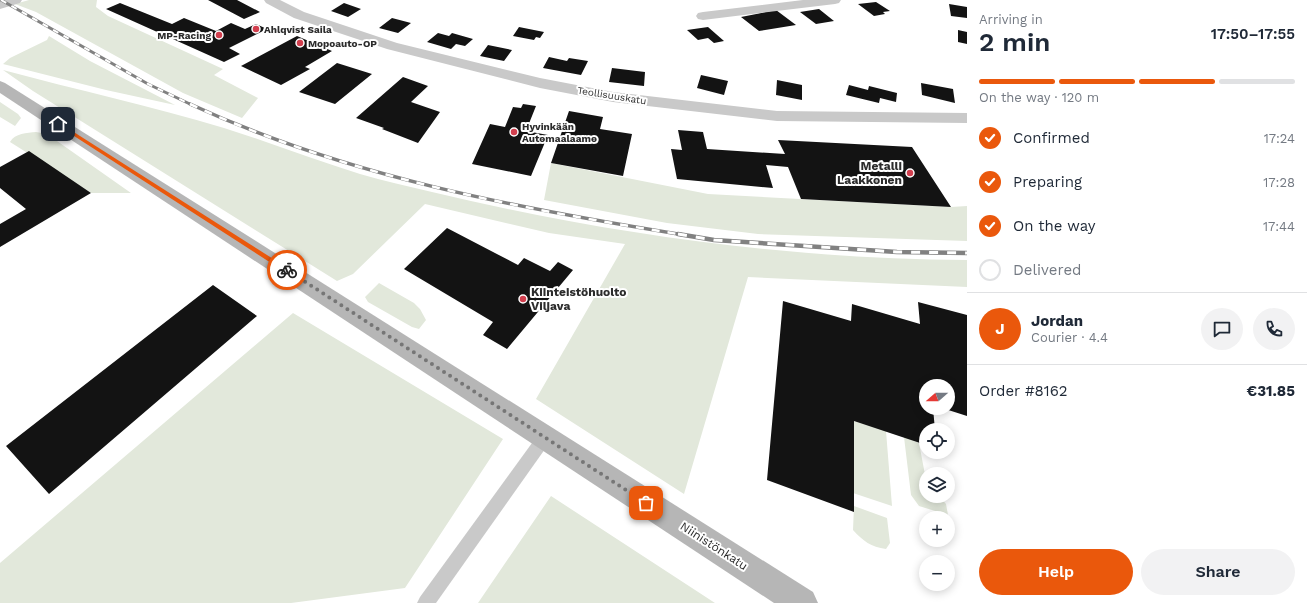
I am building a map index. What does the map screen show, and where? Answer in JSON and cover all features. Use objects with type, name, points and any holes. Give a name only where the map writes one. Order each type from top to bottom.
[{"type":"street","points":[[0,5],[16,0]]},
{"type":"street","name":"Teollisuuskatu","points":[[270,0],[299,15],[392,46],[540,83],[613,97],[777,116],[967,118]]},
{"type":"street","points":[[703,16],[835,0]]},
{"type":"street","name":"Niinistönkatu","points":[[0,86],[802,603]]},
{"type":"lane","points":[[426,603],[545,437]]},
{"type":"shaded area","points":[[29,0],[97,0],[96,7],[108,16],[223,69],[214,75],[258,98],[242,118],[183,93],[36,12],[15,4]]},
{"type":"shaded area","points":[[49,36],[90,61],[175,105],[106,90],[3,64],[10,58],[47,40]]},
{"type":"shaded area","points":[[3,70],[197,120],[241,133],[369,177],[498,207],[631,232],[765,249],[900,259],[967,260],[967,287],[748,277],[684,494],[536,399],[625,244],[549,233],[425,204],[353,274],[337,281],[33,91]]},
{"type":"shaded area","points":[[0,102],[18,114],[21,118],[15,126],[0,117]]},
{"type":"shaded area","points":[[36,132],[47,134],[131,193],[91,193],[10,142],[18,135]]},
{"type":"shaded area","points":[[551,163],[708,194],[951,207],[967,206],[967,241],[758,234],[667,223],[544,200]]},
{"type":"shaded area","points":[[379,283],[414,303],[420,309],[426,320],[419,329],[412,327],[368,302],[365,297]]},
{"type":"shaded area","points":[[293,313],[503,439],[405,588],[291,603],[0,603],[0,563]]},
{"type":"shaded area","points":[[854,421],[886,431],[892,506],[853,493]]},
{"type":"shaded area","points":[[904,437],[919,443],[919,459],[922,459],[924,467],[919,467],[919,503],[945,503],[947,511],[935,511],[919,506],[911,495]]},
{"type":"shaded area","points":[[551,496],[715,603],[478,603]]},
{"type":"shaded area","points":[[854,506],[887,518],[890,543],[886,549],[876,547],[868,543],[853,530]]},
{"type":"building","points":[[208,0],[237,0],[260,12],[244,19]]},
{"type":"building","points":[[876,2],[890,11],[883,12],[885,14],[874,16],[858,4]]},
{"type":"building","points":[[120,3],[172,24],[184,18],[216,31],[231,23],[245,29],[256,24],[267,29],[229,48],[240,54],[224,62],[106,9]]},
{"type":"building","points":[[344,3],[361,9],[348,17],[331,11]]},
{"type":"building","points":[[949,4],[967,7],[967,18],[951,16]]},
{"type":"building","points":[[819,9],[834,21],[816,24],[800,12]]},
{"type":"building","points":[[776,10],[796,25],[759,31],[741,17]]},
{"type":"building","points":[[392,18],[411,23],[398,33],[379,28]]},
{"type":"building","points":[[519,27],[544,32],[540,38],[536,37],[534,40],[513,36]]},
{"type":"building","points":[[708,27],[724,41],[714,43],[708,38],[698,40],[687,30]]},
{"type":"building","points":[[958,30],[967,32],[967,44],[958,42]]},
{"type":"building","points":[[438,33],[449,36],[452,33],[473,39],[465,46],[456,44],[451,49],[427,42]]},
{"type":"building","points":[[297,36],[332,51],[305,67],[310,69],[281,85],[241,66]]},
{"type":"building","points":[[488,45],[512,50],[504,61],[480,56]]},
{"type":"building","points":[[549,57],[567,61],[569,58],[588,61],[581,75],[543,68]]},
{"type":"building","points":[[337,63],[372,74],[335,104],[299,92]]},
{"type":"building","points":[[612,68],[645,72],[644,86],[609,82]]},
{"type":"building","points":[[701,75],[728,81],[724,95],[697,88]]},
{"type":"building","points":[[403,77],[428,86],[411,102],[440,112],[418,143],[356,118]]},
{"type":"building","points":[[777,80],[802,85],[802,100],[776,95]]},
{"type":"building","points":[[921,83],[953,89],[955,103],[922,95]]},
{"type":"building","points":[[849,85],[868,90],[869,86],[897,93],[896,102],[880,98],[879,103],[846,95]]},
{"type":"building","points":[[523,104],[536,106],[526,131],[548,135],[531,176],[472,164],[490,124],[505,127],[513,107],[521,108]]},
{"type":"building","points":[[569,111],[603,117],[600,129],[632,134],[623,176],[551,163]]},
{"type":"building","points":[[678,130],[703,132],[707,149],[785,154],[778,140],[912,147],[951,207],[801,199],[788,167],[766,165],[773,188],[677,179],[671,149],[682,150]]},
{"type":"building","points":[[29,151],[91,193],[0,247],[0,224],[26,209],[0,188],[0,167]]},
{"type":"building","points":[[447,228],[518,265],[524,258],[550,271],[558,262],[573,270],[507,349],[483,335],[493,322],[404,269]]},
{"type":"building","points":[[213,285],[257,316],[49,494],[6,446]]},
{"type":"building","points":[[783,301],[851,321],[852,304],[920,324],[918,302],[967,315],[967,416],[955,412],[955,379],[919,379],[919,415],[934,415],[934,423],[919,423],[919,443],[854,421],[854,512],[767,480]]},
{"type":"railway","points":[[1,0],[148,84],[192,105]]},
{"type":"railway","points":[[190,104],[249,129],[309,151],[370,170],[495,201],[621,225],[684,235]]},
{"type":"railway","points":[[678,234],[684,235]]},
{"type":"railway","points":[[684,235],[714,240],[897,252],[967,253]]},
{"type":"way so far","points":[[287,270],[646,503]]},
{"type":"place","name":"Ahlqvist Saila","points":[[256,29]]},
{"type":"place","name":"MP-Racing","points":[[219,35]]},
{"type":"place","name":"Mopoauto-OP","points":[[300,43]]},
{"type":"place","name":"Hyvinkään Automaalaamo","points":[[514,132]]},
{"type":"place","name":"Metalli Laakkonen","points":[[910,173]]},
{"type":"place","name":"Kiinteistöhuolto Viljava","points":[[523,299]]},
{"type":"route","points":[[58,124],[287,270]]}]
